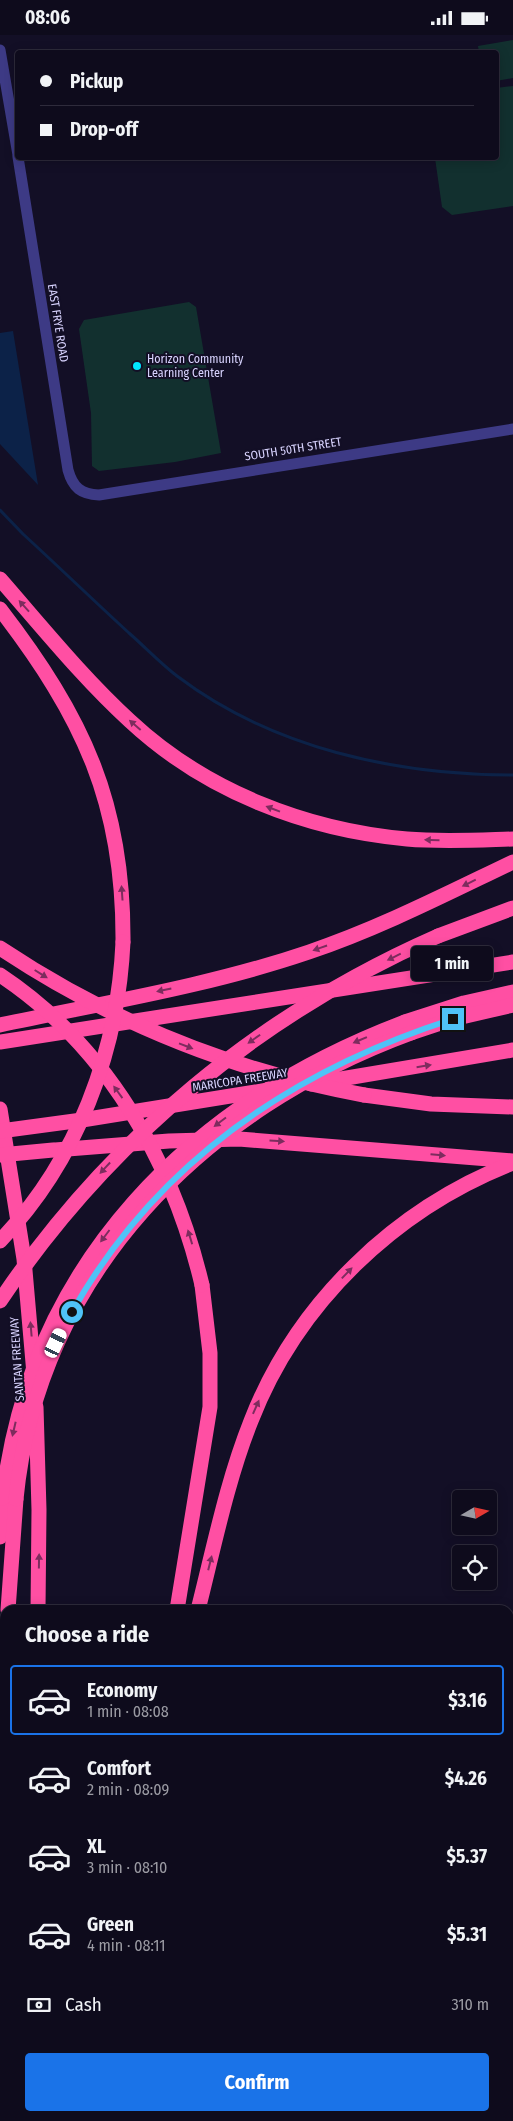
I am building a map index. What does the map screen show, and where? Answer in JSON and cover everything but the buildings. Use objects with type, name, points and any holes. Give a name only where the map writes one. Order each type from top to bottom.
[{"type":"highway","points":[[0,579],[104,695],[131,722],[176,757],[225,787],[296,817],[353,832],[409,839],[513,839]]},
{"type":"highway","points":[[0,609],[46,669],[75,720],[98,775],[118,851],[122,891],[123,942],[121,977],[112,1030],[91,1098],[56,1167],[35,1199],[0,1241]]},
{"type":"highway","points":[[0,1025],[222,977],[309,952],[397,918],[513,862]]},
{"type":"highway","points":[[0,1301],[28,1261],[88,1187],[144,1129],[195,1084],[258,1036],[311,1002],[374,966],[438,936],[513,908]]},
{"type":"highway","points":[[0,948],[68,991],[119,1017],[171,1041],[255,1070],[364,1095],[431,1104],[513,1107]]},
{"type":"highway","points":[[0,1042],[513,963]]},
{"type":"highway","points":[[0,975],[36,1003],[78,1043],[129,1108],[150,1143],[172,1187],[189,1235],[202,1285],[210,1353],[210,1407],[178,1605]]},
{"type":"highway","points":[[8,1605],[10,1451],[20,1406],[55,1316],[99,1244],[156,1177],[218,1124],[270,1087],[348,1045],[412,1019],[464,1003],[513,992]]},
{"type":"highway","points":[[0,1537],[9,1498],[20,1466],[31,1414],[56,1343],[94,1275],[131,1224],[192,1161],[258,1111],[328,1069],[411,1033],[461,1017],[513,1005]]},
{"type":"highway","name":"MARICOPA FREEWAY","points":[[0,1131],[513,1050]]},
{"type":"highway","name":"SANTAN FREEWAY","points":[[0,1109],[19,1220],[32,1338],[39,1491],[38,1605]]},
{"type":"highway","points":[[0,1155],[169,1141],[239,1139],[513,1162]]},
{"type":"highway","points":[[199,1605],[244,1437],[258,1402],[282,1359],[314,1311],[345,1274],[387,1235],[434,1203],[478,1178],[513,1162]]},
{"type":"street","name":"EAST FRYE ROAD","points":[[0,50],[15,138]]},
{"type":"street","name":"EAST FRYE ROAD","points":[[19,160],[68,471],[72,484],[79,491]]},
{"type":"street","name":"SOUTH 50TH STREET","points":[[79,491],[88,495],[99,495],[513,429]]},
{"type":"green space","points":[[513,40],[513,78],[499,80],[499,50],[479,50],[478,46]]},
{"type":"green space","points":[[513,86],[513,206],[452,215],[442,207],[435,160],[499,160],[499,88]]},
{"type":"green space","points":[[189,302],[196,307],[221,453],[175,462],[99,471],[92,466],[91,413],[79,329],[84,320]]},
{"type":"water","points":[[13,331],[38,485],[0,444],[0,333]]},
{"type":"waterway","points":[[0,510],[23,534],[171,671],[214,701],[253,722],[294,739],[336,753],[380,763],[424,770],[513,775]]},
{"type":"place","name":"Horizon Community Learning Center","points":[[137,366]]},
{"type":"route","points":[[72,1312],[106,1257],[131,1224],[176,1175],[224,1135],[286,1093],[328,1069],[392,1040],[453,1019]]}]
